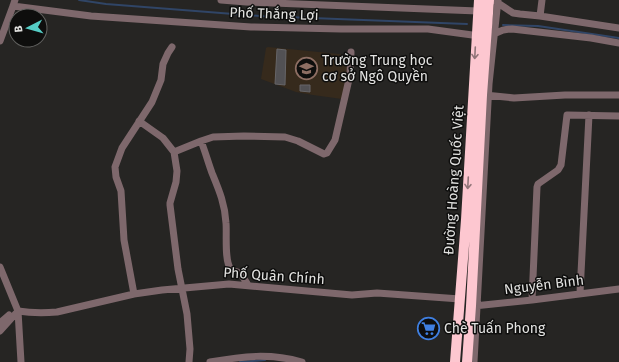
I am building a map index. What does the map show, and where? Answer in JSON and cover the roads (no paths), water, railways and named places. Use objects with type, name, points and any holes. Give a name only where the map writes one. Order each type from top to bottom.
[{"type":"highway","name":"Đường Hoàng Quốc Việt","points":[[455,362],[466,220],[478,0]]},
{"type":"highway","name":"Đường Hoàng Quốc Việt","points":[[467,362],[474,306],[486,96],[494,1]]},
{"type":"street","points":[[221,0],[478,11]]},
{"type":"street","points":[[540,16],[542,0]]},
{"type":"street","points":[[494,1],[513,13],[619,28]]},
{"type":"street","points":[[0,41],[14,3]]},
{"type":"street","name":"Phố Thắng Lợi","points":[[14,3],[91,16],[251,27],[341,29],[415,28],[476,36],[491,35],[504,29],[512,29],[591,38],[619,43]]},
{"type":"street","points":[[134,294],[124,240],[121,191],[116,177],[115,167],[122,148],[152,102],[161,80],[163,64],[172,47]]},
{"type":"street","points":[[174,152],[213,137],[244,136],[285,137],[298,141],[324,154],[328,153],[335,140],[350,75],[352,61],[351,52]]},
{"type":"street","points":[[486,96],[514,98],[565,95],[619,95]]},
{"type":"street","points":[[532,300],[537,187],[538,184],[558,170],[562,165],[567,115],[619,116]]},
{"type":"street","points":[[580,293],[589,115]]},
{"type":"street","points":[[139,121],[163,138],[174,152],[177,171],[176,182],[170,205],[178,269],[187,314],[190,349],[189,362]]},
{"type":"street","points":[[201,141],[217,184],[224,209],[226,246],[230,267],[232,270],[239,273],[248,285]]},
{"type":"street","points":[[0,268],[17,310],[21,362]]},
{"type":"street","name":"Phố Quân Chính","points":[[17,310],[40,313],[57,312],[134,294],[229,284],[352,295],[376,293],[460,299]]},
{"type":"street","name":"Nguyễn Bình","points":[[474,306],[619,289]]},
{"type":"street","points":[[474,306],[474,362]]},
{"type":"street","points":[[0,323],[17,310]]},
{"type":"street","points":[[0,331],[17,310]]},
{"type":"street","points":[[210,362],[254,356],[273,356],[302,362]]},
{"type":"waterway","points":[[79,0],[106,4],[260,16],[467,24]]},
{"type":"waterway","points":[[503,25],[538,26],[619,38]]},
{"type":"waterway","points":[[240,362],[265,360]]},
{"type":"place","name":"Trường Trung học cơ sở Ngô Quyền","points":[[306,68]]},
{"type":"place","name":"Chè Tuấn Phong","points":[[429,328]]}]
